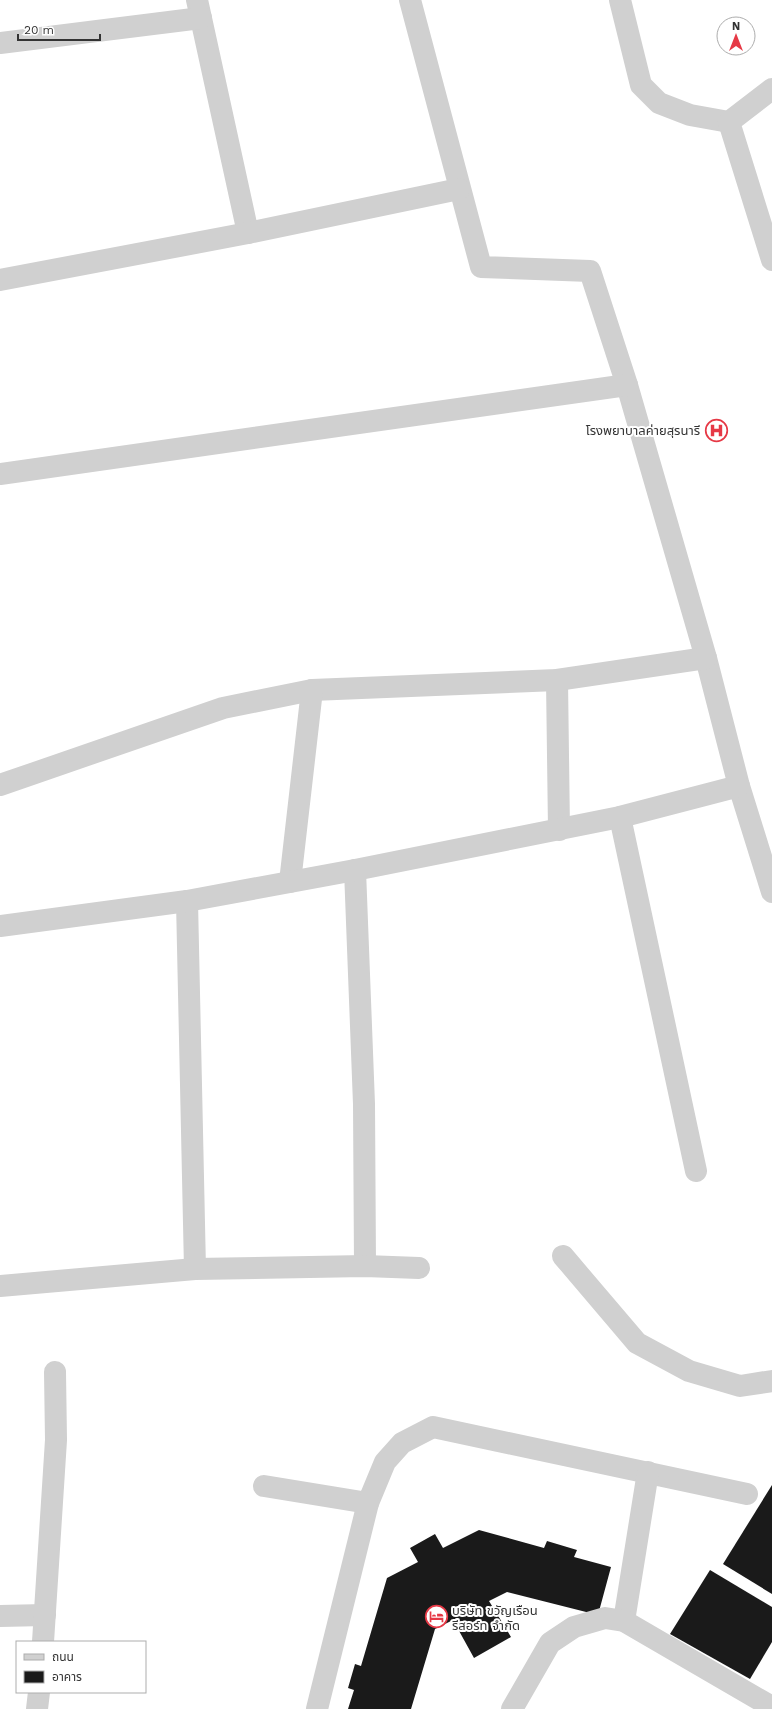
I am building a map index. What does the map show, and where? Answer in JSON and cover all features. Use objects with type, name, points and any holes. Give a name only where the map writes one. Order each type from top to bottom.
[{"type":"street","points":[[410,0],[459,189],[481,267],[590,271],[627,385],[706,658],[739,786],[772,892]]},
{"type":"street","points":[[620,0],[641,85],[659,103],[690,115],[729,122],[772,89]]},
{"type":"street","points":[[0,43],[199,9],[248,233]]},
{"type":"street","points":[[729,122],[772,260]]},
{"type":"street","points":[[0,280],[248,233],[459,189]]},
{"type":"street","points":[[0,474],[627,385]]},
{"type":"street","points":[[0,785],[223,708],[312,690],[557,680],[706,658]]},
{"type":"street","points":[[557,680],[559,830]]},
{"type":"street","points":[[290,882],[312,690]]},
{"type":"street","points":[[0,926],[187,901],[355,870],[620,817],[739,786]]},
{"type":"street","points":[[620,817],[696,1170]]},
{"type":"street","points":[[355,870],[364,1104],[365,1266]]},
{"type":"street","points":[[187,901],[195,1269]]},
{"type":"street","points":[[563,1256],[638,1343],[689,1371],[740,1386],[772,1381]]},
{"type":"street","points":[[0,1286],[195,1269],[365,1266],[419,1268]]},
{"type":"street","points":[[43,1641],[56,1440],[55,1372]]},
{"type":"street","points":[[317,1709],[368,1503],[385,1462],[402,1443],[433,1427],[747,1494]]},
{"type":"street","points":[[624,1621],[648,1472]]},
{"type":"street","points":[[264,1486],[368,1503]]},
{"type":"street","points":[[0,1616],[45,1615]]},
{"type":"street","points":[[512,1709],[550,1643],[574,1626],[605,1618],[624,1621],[772,1707]]},
{"type":"street","points":[[37,1709],[38,1693]]},
{"type":"building","points":[[772,1485],[772,1594],[723,1564]]},
{"type":"building","name":"บริษัท ขวัญเรือน รีสอร์ท จำกัด","points":[[479,1530],[544,1548],[547,1541],[577,1550],[574,1557],[611,1567],[598,1615],[507,1592],[489,1601],[511,1637],[474,1658],[453,1620],[435,1629],[411,1709],[348,1709],[354,1690],[348,1688],[355,1664],[361,1666],[387,1578],[418,1562],[410,1548],[435,1534],[443,1548]]},
{"type":"building","points":[[710,1570],[772,1607],[772,1642],[750,1679],[670,1634]]},
{"type":"place","name":"โรงพยาบาลค่ายสุรนารี","points":[[716,430]]},
{"type":"place","name":"บริษัท ขวัญเรือน รีสอร์ท จำกัด","points":[[437,1617]]}]
